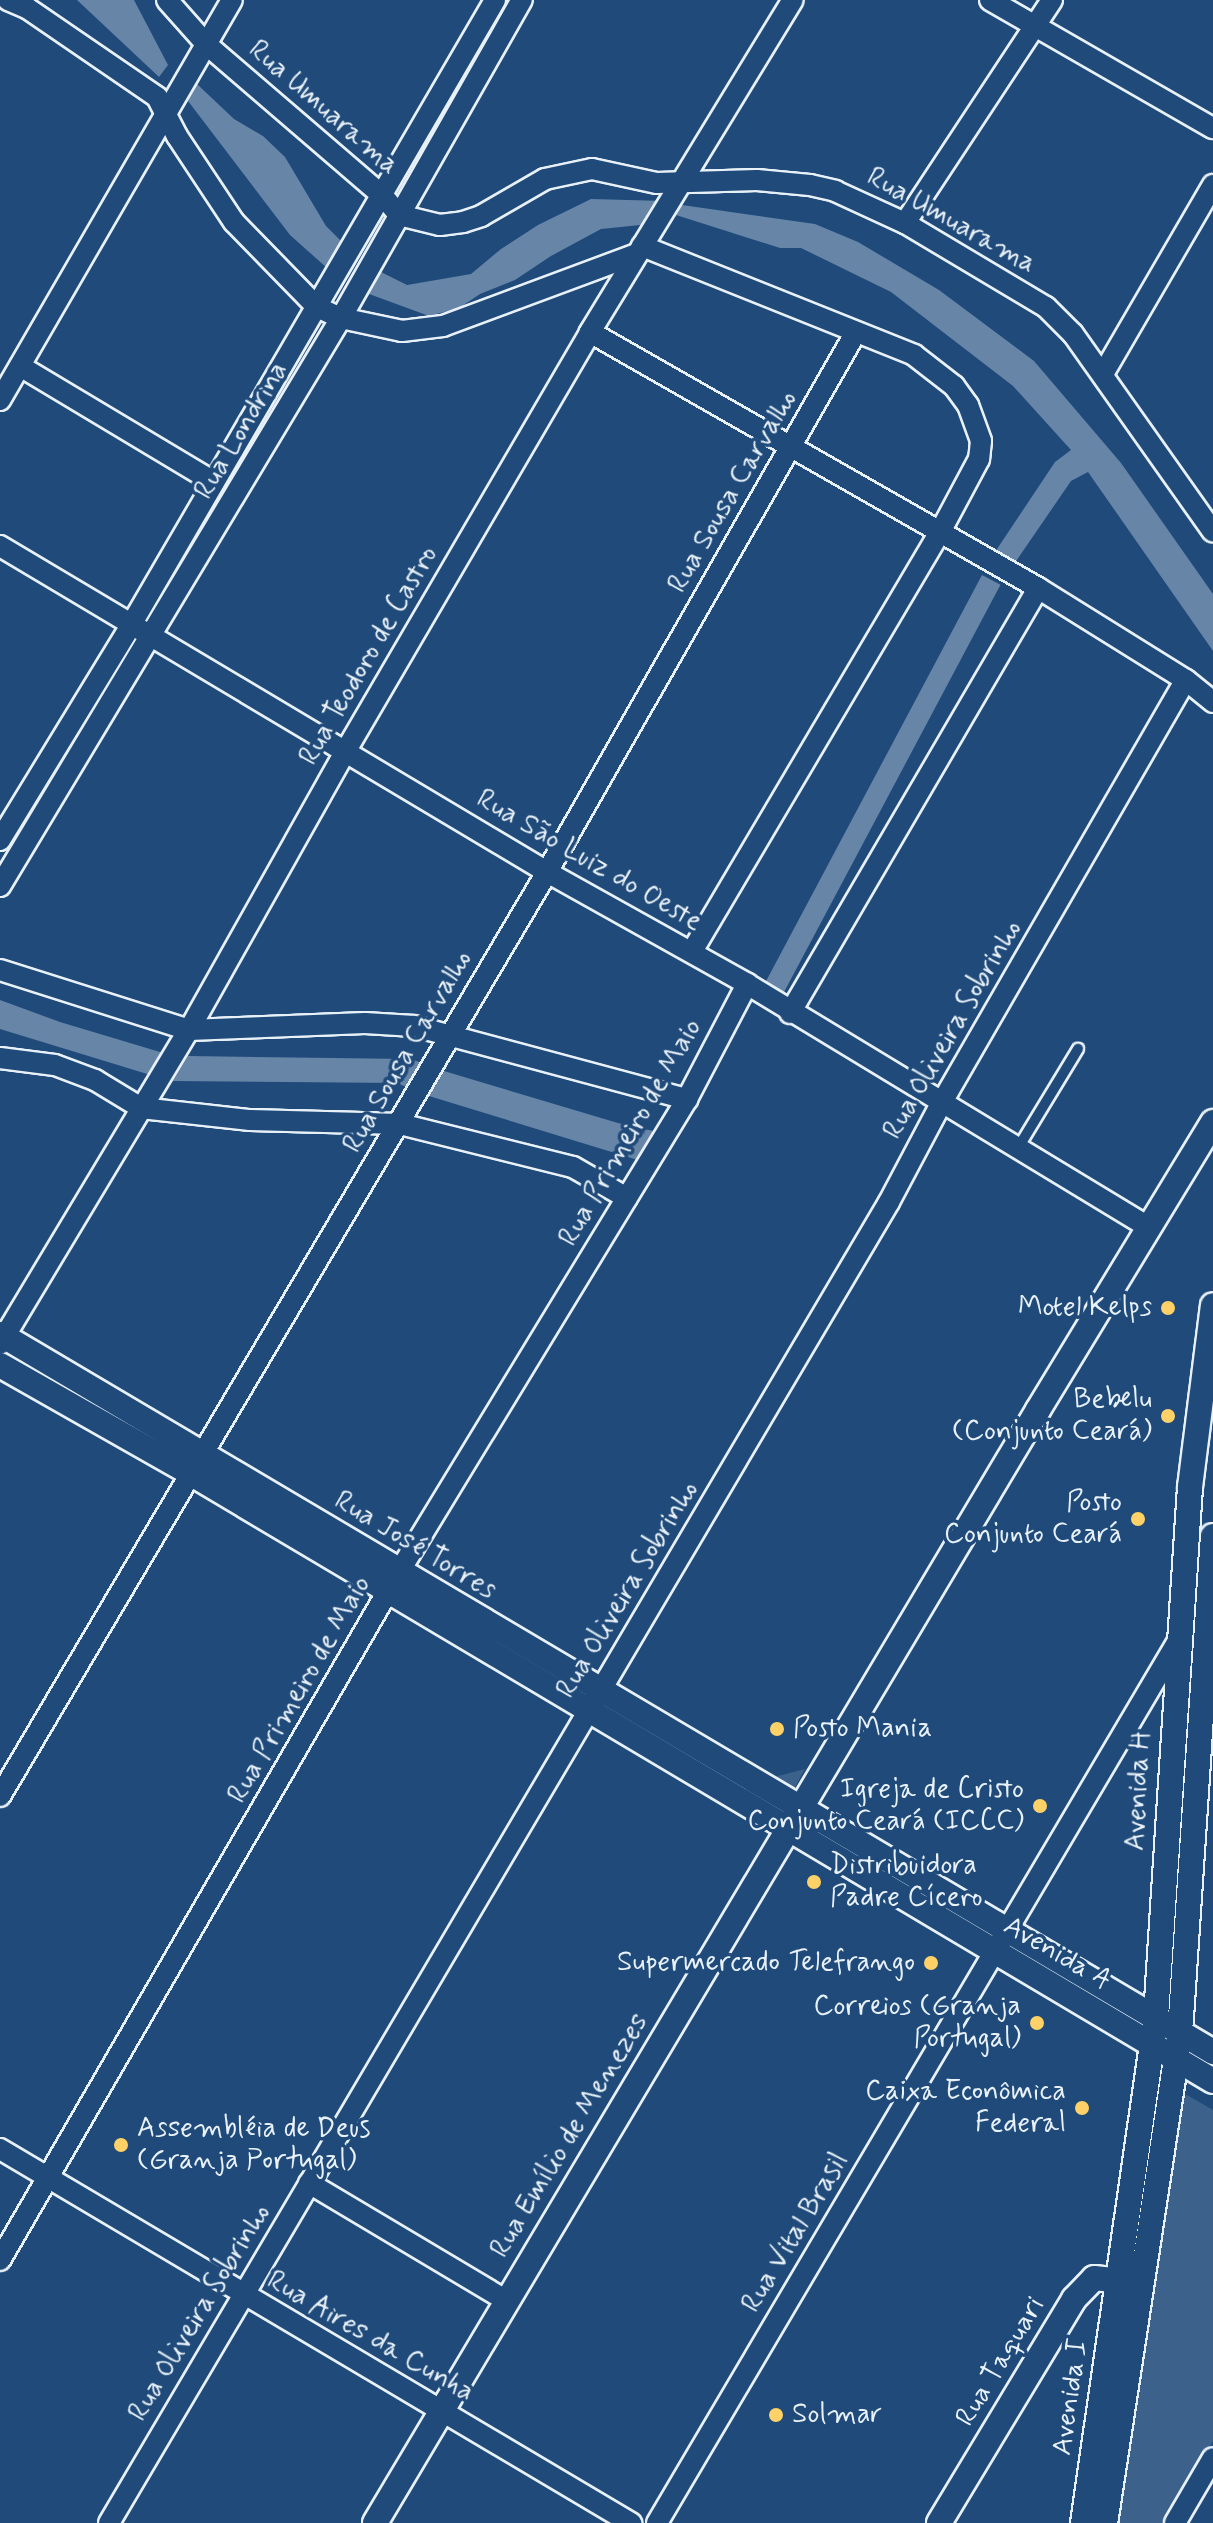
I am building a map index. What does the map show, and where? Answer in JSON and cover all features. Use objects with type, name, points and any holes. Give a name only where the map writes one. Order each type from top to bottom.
[{"type":"street","points":[[8,0],[27,8],[157,97],[177,136],[234,222],[317,307],[341,318],[402,331],[443,326],[640,250],[914,355],[954,386],[968,405],[981,441],[979,459],[970,480],[692,951]]},
{"type":"street","name":"Rua Umuarama","points":[[167,0],[206,44],[383,196],[399,215],[440,225],[463,222],[481,216],[545,179],[571,171],[592,169],[657,183],[757,180],[810,185],[835,191],[905,223],[1046,307],[1073,334],[1213,532]]},
{"type":"street","points":[[0,400],[232,0]]},
{"type":"street","name":"Rua Londrina","points":[[0,840],[131,625],[495,0]]},
{"type":"street","name":"Rua Londrina","points":[[0,886],[341,318],[522,0]]},
{"type":"street","name":"Rua Teodoro de Castro","points":[[1,1338],[189,1030],[345,752],[590,332],[686,181],[793,0]]},
{"type":"street","points":[[990,0],[1213,128]]},
{"type":"street","points":[[905,223],[1052,0]]},
{"type":"street","points":[[447,83],[467,96]]},
{"type":"street","points":[[1103,374],[1213,185]]},
{"type":"street","points":[[590,332],[791,450],[1038,588],[1186,680],[1213,702]]},
{"type":"street","name":"Rua Sousa Carvalho","points":[[0,1796],[400,1124],[791,450],[856,332]]},
{"type":"street","points":[[20,366],[214,482]]},
{"type":"street","name":"Rua São Luiz do Oeste","points":[[0,546],[547,872],[692,951],[1148,1227]]},
{"type":"street","points":[[790,1013],[1038,588]]},
{"type":"street","name":"Rua Oliveira Sobrinho","points":[[109,2523],[889,1202],[942,1102],[1186,680]]},
{"type":"street","points":[[0,970],[189,1030],[365,1023],[414,1026],[451,1033],[507,1052],[687,1099]]},
{"type":"street","name":"Rua Primeiro de Maio","points":[[0,2260],[395,1582],[687,1099],[747,984]]},
{"type":"street","points":[[0,1058],[55,1065],[95,1080],[141,1108],[250,1120],[400,1124],[573,1167],[627,1198]]},
{"type":"street","name":"Rua Emílio de Menezes","points":[[375,2523],[1213,1122]]},
{"type":"street","name":"Avenida H","points":[[1118,2280],[1156,2017],[1178,1641],[1202,1488],[1213,1305]]},
{"type":"street","name":"Rua José Torres","points":[[1,1338],[197,1463],[794,1819]]},
{"type":"street","name":"Rua José Torres","points":[[0,1365],[197,1463]]},
{"type":"street","name":"Avenida H","points":[[1143,2284],[1180,2032],[1213,1536]]},
{"type":"street","name":"Rua Vital Brasil","points":[[657,2523],[1178,1641]]},
{"type":"street","name":"Avenida A","points":[[794,1819],[1007,1928],[1114,1996],[1156,2017],[1213,2052]]},
{"type":"street","name":"Avenida A","points":[[794,1819],[993,1952],[1213,2081]]},
{"type":"street","name":"Rua Aires da Cunha","points":[[0,2149],[631,2523]]},
{"type":"street","points":[[309,2183],[507,2301]]},
{"type":"street","name":"Rua Taquari","points":[[939,2523],[1074,2299],[1094,2278],[1143,2284]]},
{"type":"street","name":"Avenida I","points":[[1083,2523],[1118,2280]]},
{"type":"street","name":"Avenida I","points":[[1105,2523],[1143,2284]]},
{"type":"street","points":[[1175,2523],[1213,2458]]},
{"type":"lane","points":[[1018,1148],[1078,1049]]},
{"type":"shaded area","points":[[77,0],[134,0],[168,65],[159,77]]},
{"type":"shaded area","points":[[197,84],[234,119],[263,136],[285,157],[326,226],[342,242],[327,268],[290,235],[188,101]]},
{"type":"shaded area","points":[[591,199],[665,201],[650,224],[601,229],[515,280],[480,294],[459,308],[429,316],[361,291],[375,269],[407,285],[471,274],[501,249],[538,225]]},
{"type":"shaded area","points":[[682,205],[815,224],[858,242],[939,290],[1034,361],[1121,463],[1213,594],[1213,651],[1088,472],[1071,481],[1010,570],[991,558],[1055,462],[1071,450],[1013,386],[891,292],[801,248],[780,248],[676,215]]},
{"type":"shaded area","points":[[982,575],[1001,585],[780,999],[762,989]]},
{"type":"shaded area","points":[[0,1000],[60,1022],[170,1055],[157,1077],[0,1029]]},
{"type":"shaded area","points":[[188,1056],[410,1059],[429,1065],[413,1090],[397,1083],[173,1081]]},
{"type":"shaded area","points":[[444,1071],[658,1132],[641,1161],[429,1096]]},
{"type":"shaded area","points":[[805,1769],[794,1789],[774,1777]]},
{"type":"shaded area","points":[[1187,2095],[1213,2110],[1213,2441],[1164,2523],[1107,2523],[1176,2104]]},
{"type":"place","name":"Motel Kelps","points":[[1168,1308]]},
{"type":"place","name":"Bebelu (Conjunto Ceará)","points":[[1168,1416]]},
{"type":"place","name":"Posto Conjunto Ceará","points":[[1138,1519]]},
{"type":"place","name":"Posto Mania","points":[[777,1729]]},
{"type":"place","name":"Igreja de Cristo Conjunto Ceará (ICCC)","points":[[1040,1806]]},
{"type":"place","name":"Distribuidora Padre Cícero","points":[[814,1882]]},
{"type":"place","name":"Supermercado Telefrango","points":[[931,1963]]},
{"type":"place","name":"Correios (Granja Portugal)","points":[[1037,2023]]},
{"type":"place","name":"Caixa Econômica Federal","points":[[1082,2108]]},
{"type":"place","name":"Assembléia de Deus (Granja Portugal)","points":[[121,2145]]},
{"type":"place","name":"Solmar","points":[[776,2415]]}]
